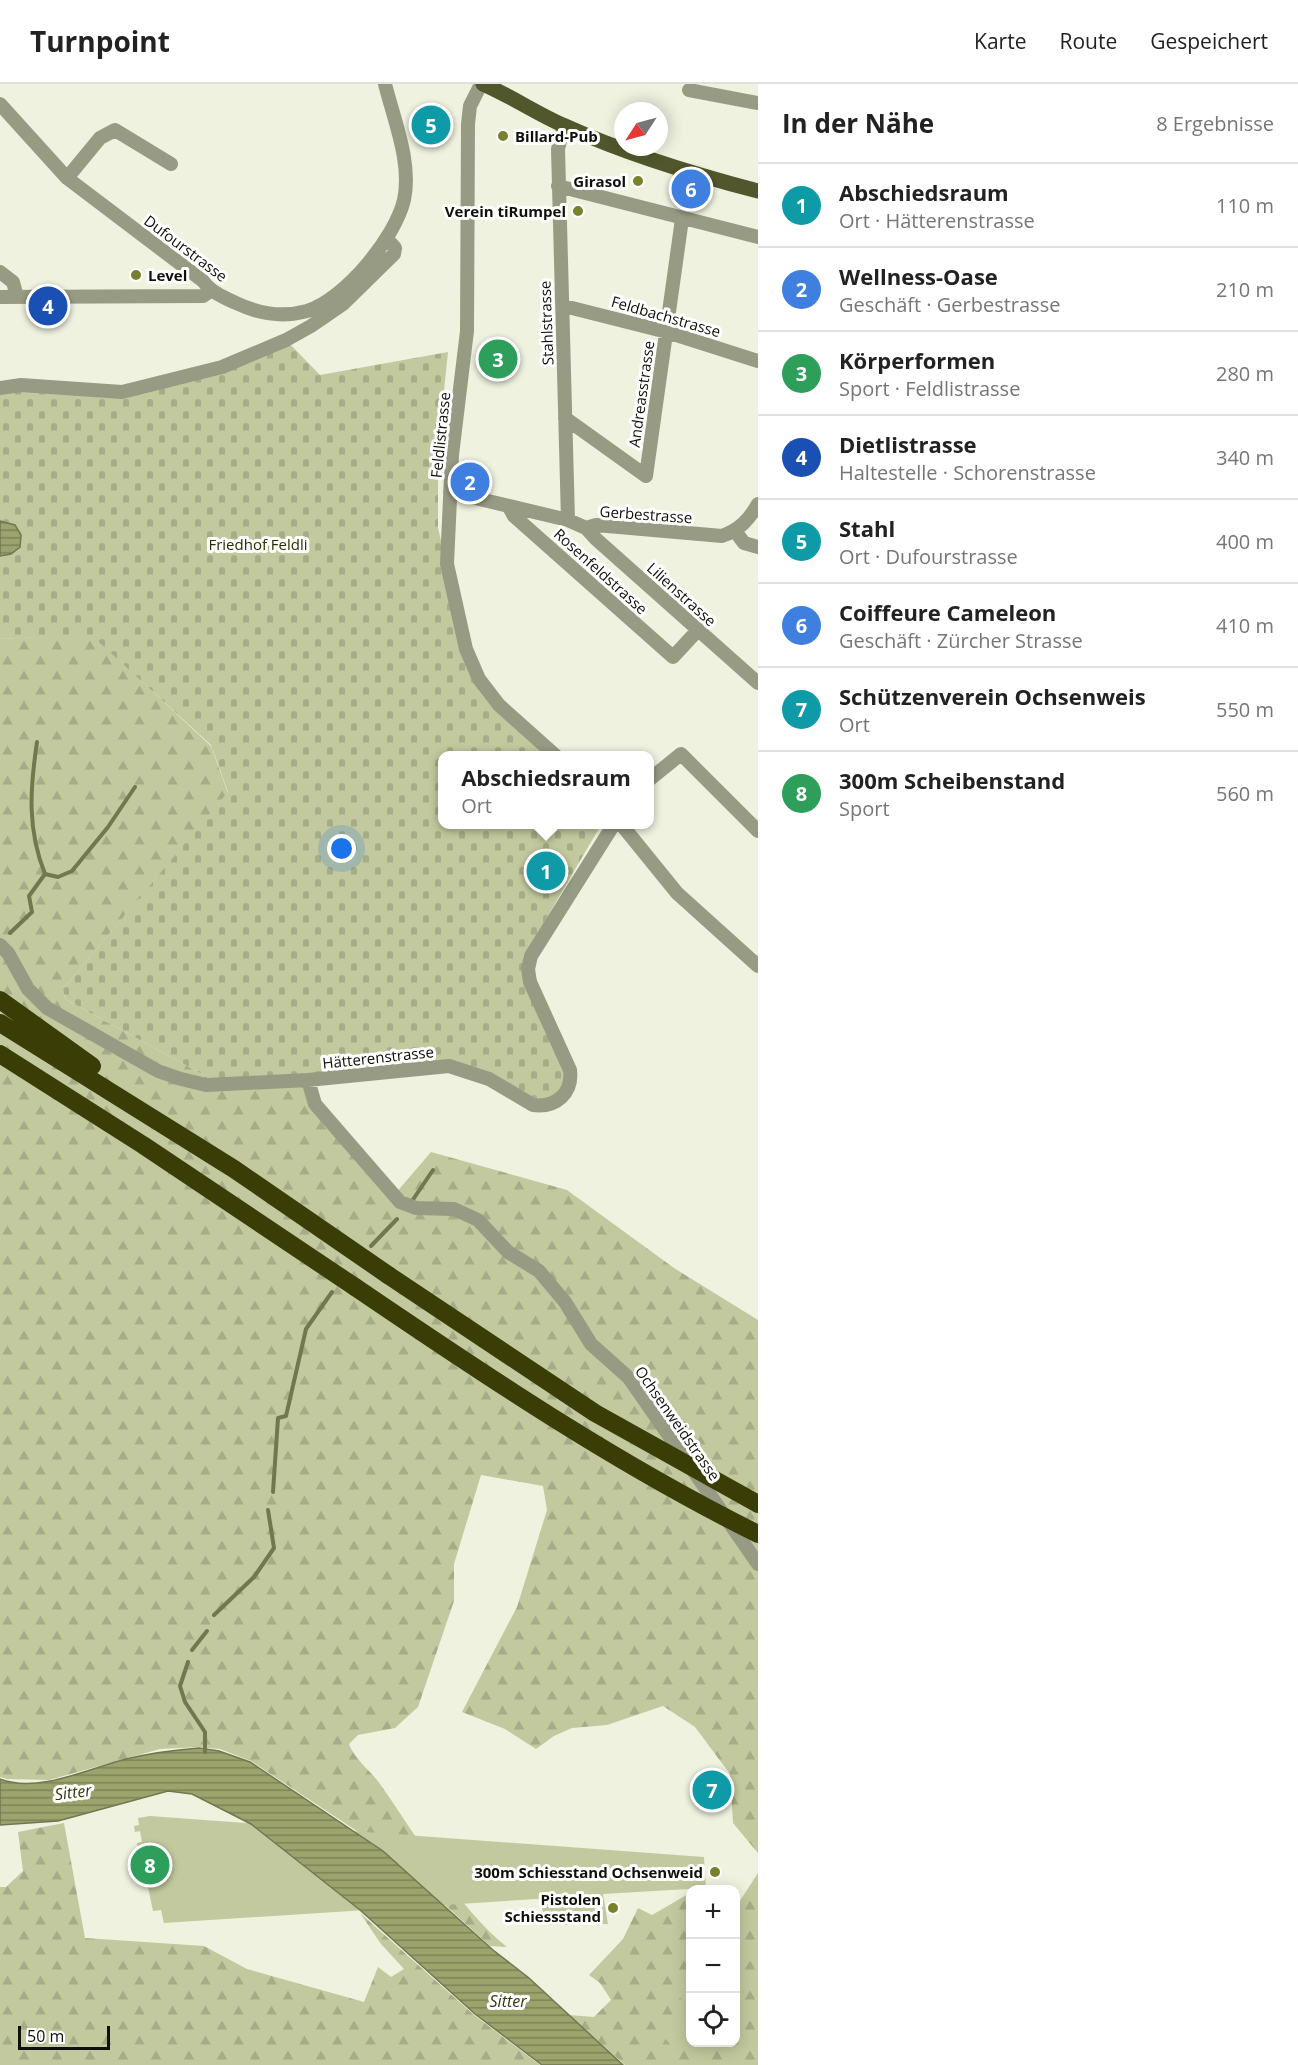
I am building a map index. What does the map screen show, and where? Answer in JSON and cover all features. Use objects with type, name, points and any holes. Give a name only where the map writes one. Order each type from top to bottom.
[{"type":"highway","points":[[0,1000],[96,1069],[191,1131],[234,1169]]},
{"type":"highway","points":[[0,1023],[234,1169],[595,1413],[758,1504]]},
{"type":"highway","points":[[0,1054],[151,1150],[575,1432],[681,1494],[758,1534]]},
{"type":"main road","points":[[482,84],[564,126],[648,160],[758,191]]},
{"type":"street","name":"Dufourstrasse","points":[[0,104],[67,178],[203,281],[210,291],[250,310],[268,315],[307,311],[342,289],[387,239],[401,210],[406,175],[385,84]]},
{"type":"street","name":"Feldlistrasse","points":[[482,84],[470,106],[468,124],[467,331],[450,492],[447,564],[465,649],[489,693],[551,751]]},
{"type":"street","points":[[689,90],[758,103]]},
{"type":"street","name":"Stahlstrasse","points":[[564,126],[558,149],[558,186],[564,306],[568,520]]},
{"type":"street","points":[[67,178],[100,138],[115,130],[171,164]]},
{"type":"street","points":[[558,186],[758,237]]},
{"type":"street","name":"Andreasstrasse","points":[[565,418],[646,476],[682,219]]},
{"type":"street","points":[[0,388],[21,386],[122,392],[184,379],[248,358],[311,326],[343,304],[394,254],[395,248],[387,239]]},
{"type":"street","points":[[0,272],[13,282],[17,297]]},
{"type":"street","points":[[0,297],[203,296],[210,291]]},
{"type":"street","name":"Feldbachstrasse","points":[[564,306],[667,332],[758,361]]},
{"type":"street","name":"Gerbestrasse","points":[[450,492],[568,520],[586,528],[596,525],[722,536],[735,531]]},
{"type":"street","points":[[758,504],[752,515],[735,531],[744,543],[758,547]]},
{"type":"street","name":"Rosenfeldstrasse","points":[[509,507],[514,516],[673,657],[698,630]]},
{"type":"street","name":"Lilienstrasse","points":[[586,528],[758,683]]},
{"type":"street","points":[[654,777],[681,754],[758,831]]},
{"type":"street","name":"Hätterenstrasse","points":[[0,945],[8,953],[28,989],[47,1008],[158,1071],[206,1085],[308,1080],[449,1066],[489,1079],[533,1105],[547,1104],[561,1098],[571,1085],[570,1070],[530,982],[528,969],[537,943],[611,829]]},
{"type":"street","points":[[624,829],[677,893],[758,966]]},
{"type":"street","name":"Ochsenweidstrasse","points":[[308,1080],[315,1104],[400,1202],[416,1208],[454,1209],[478,1220],[508,1252],[539,1271],[565,1302],[591,1344],[629,1378],[758,1564]]},
{"type":"green space","name":"Friedhof Feldli","points":[[286,340],[320,375],[448,352],[438,449],[438,528],[447,564],[479,679],[552,751],[438,751],[438,829],[599,829],[525,955],[565,1074],[559,1095],[540,1101],[483,1071],[211,1079],[65,999],[63,989],[228,792],[211,745],[91,635],[0,639],[0,388],[122,392]]},
{"type":"green space","points":[[91,634],[211,746],[228,793],[63,989],[65,999],[211,1079],[298,1076],[395,1194],[431,1152],[567,1190],[674,1268],[758,1320],[758,1853],[733,1823],[730,1774],[695,1727],[663,1706],[607,1725],[572,1728],[554,1736],[536,1749],[505,1729],[462,1712],[517,1607],[547,1510],[543,1486],[481,1475],[454,1564],[454,1601],[418,1707],[395,1728],[358,1735],[349,1744],[359,1760],[380,1784],[455,1892],[489,1931],[507,1947],[490,1946],[384,1849],[251,1761],[220,1749],[199,1747],[160,1749],[49,1780],[0,1777],[0,639]]},
{"type":"green space","points":[[150,1816],[704,1857],[706,1885],[686,1885],[686,1889],[603,1894],[608,1924],[545,1925],[541,1901],[598,1895],[164,1923],[161,1910],[153,1911],[148,1887],[145,1887],[137,1843],[142,1842],[140,1831],[135,1832],[134,1826],[139,1825],[138,1818]]},
{"type":"green space","points":[[64,1823],[85,1938],[204,1946],[247,1969],[364,2002],[378,1967],[391,1977],[404,1969],[381,1944],[360,1913],[474,2015],[540,2065],[0,2065],[0,1887],[6,1887],[23,1871],[18,1832]]},
{"type":"green space","points":[[758,1873],[758,2065],[625,2065],[569,2015],[594,2017],[611,2000],[600,1983],[589,1975],[623,1939],[638,1908],[652,1915],[686,1895],[686,2047],[740,2047],[740,1901]]},
{"type":"green space","points":[[686,1975],[686,2004],[672,1988]]},
{"type":"green space","points":[[686,2011],[686,2044],[678,2053],[661,2034]]},
{"type":"water","points":[[0,521],[15,525],[21,535],[20,547],[11,554],[0,556]]},
{"type":"water","name":"Sitter","points":[[199,1748],[219,1751],[250,1762],[383,1851],[493,1950],[529,1978],[623,2065],[542,2065],[475,2014],[360,1910],[251,1824],[192,1794],[168,1791],[58,1821],[0,1825],[0,1779],[15,1783],[47,1782],[135,1757]]},
{"type":"waterway","points":[[37,742],[32,809],[35,841],[45,874]]},
{"type":"waterway","points":[[10,933],[32,912],[29,896],[45,874],[58,877],[72,871],[108,827],[135,787]]},
{"type":"waterway","points":[[412,1201],[433,1170]]},
{"type":"waterway","points":[[371,1246],[397,1219]]},
{"type":"waterway","points":[[273,1492],[278,1418],[286,1416],[306,1329],[332,1292]]},
{"type":"waterway","points":[[214,1615],[254,1577],[274,1548],[268,1510]]},
{"type":"waterway","points":[[192,1650],[207,1631]]},
{"type":"waterway","points":[[188,1662],[180,1686],[185,1702],[205,1732],[205,1752]]},
{"type":"place","name":"Stahl","points":[[431,125]]},
{"type":"place","name":"Billard-Pub","points":[[503,136]]},
{"type":"place","name":"Girasol","points":[[638,181]]},
{"type":"place","name":"Coiffeure Cameleon","points":[[691,189]]},
{"type":"place","name":"Verein tiRumpel","points":[[578,211]]},
{"type":"place","name":"Level","points":[[136,275]]},
{"type":"place","name":"Dietlistrasse","points":[[48,306]]},
{"type":"place","name":"Körperformen","points":[[498,359]]},
{"type":"place","name":"Wellness-Oase","points":[[470,482]]},
{"type":"place","name":"Abschiedsraum","points":[[546,871]]},
{"type":"place","name":"Schützenverein Ochsenweis","points":[[712,1790]]},
{"type":"place","name":"300m Scheibenstand","points":[[150,1865]]},
{"type":"place","name":"300m Schiesstand Ochsenweid","points":[[715,1872]]},
{"type":"place","name":"Pistolen Schiessstand","points":[[613,1908]]}]
